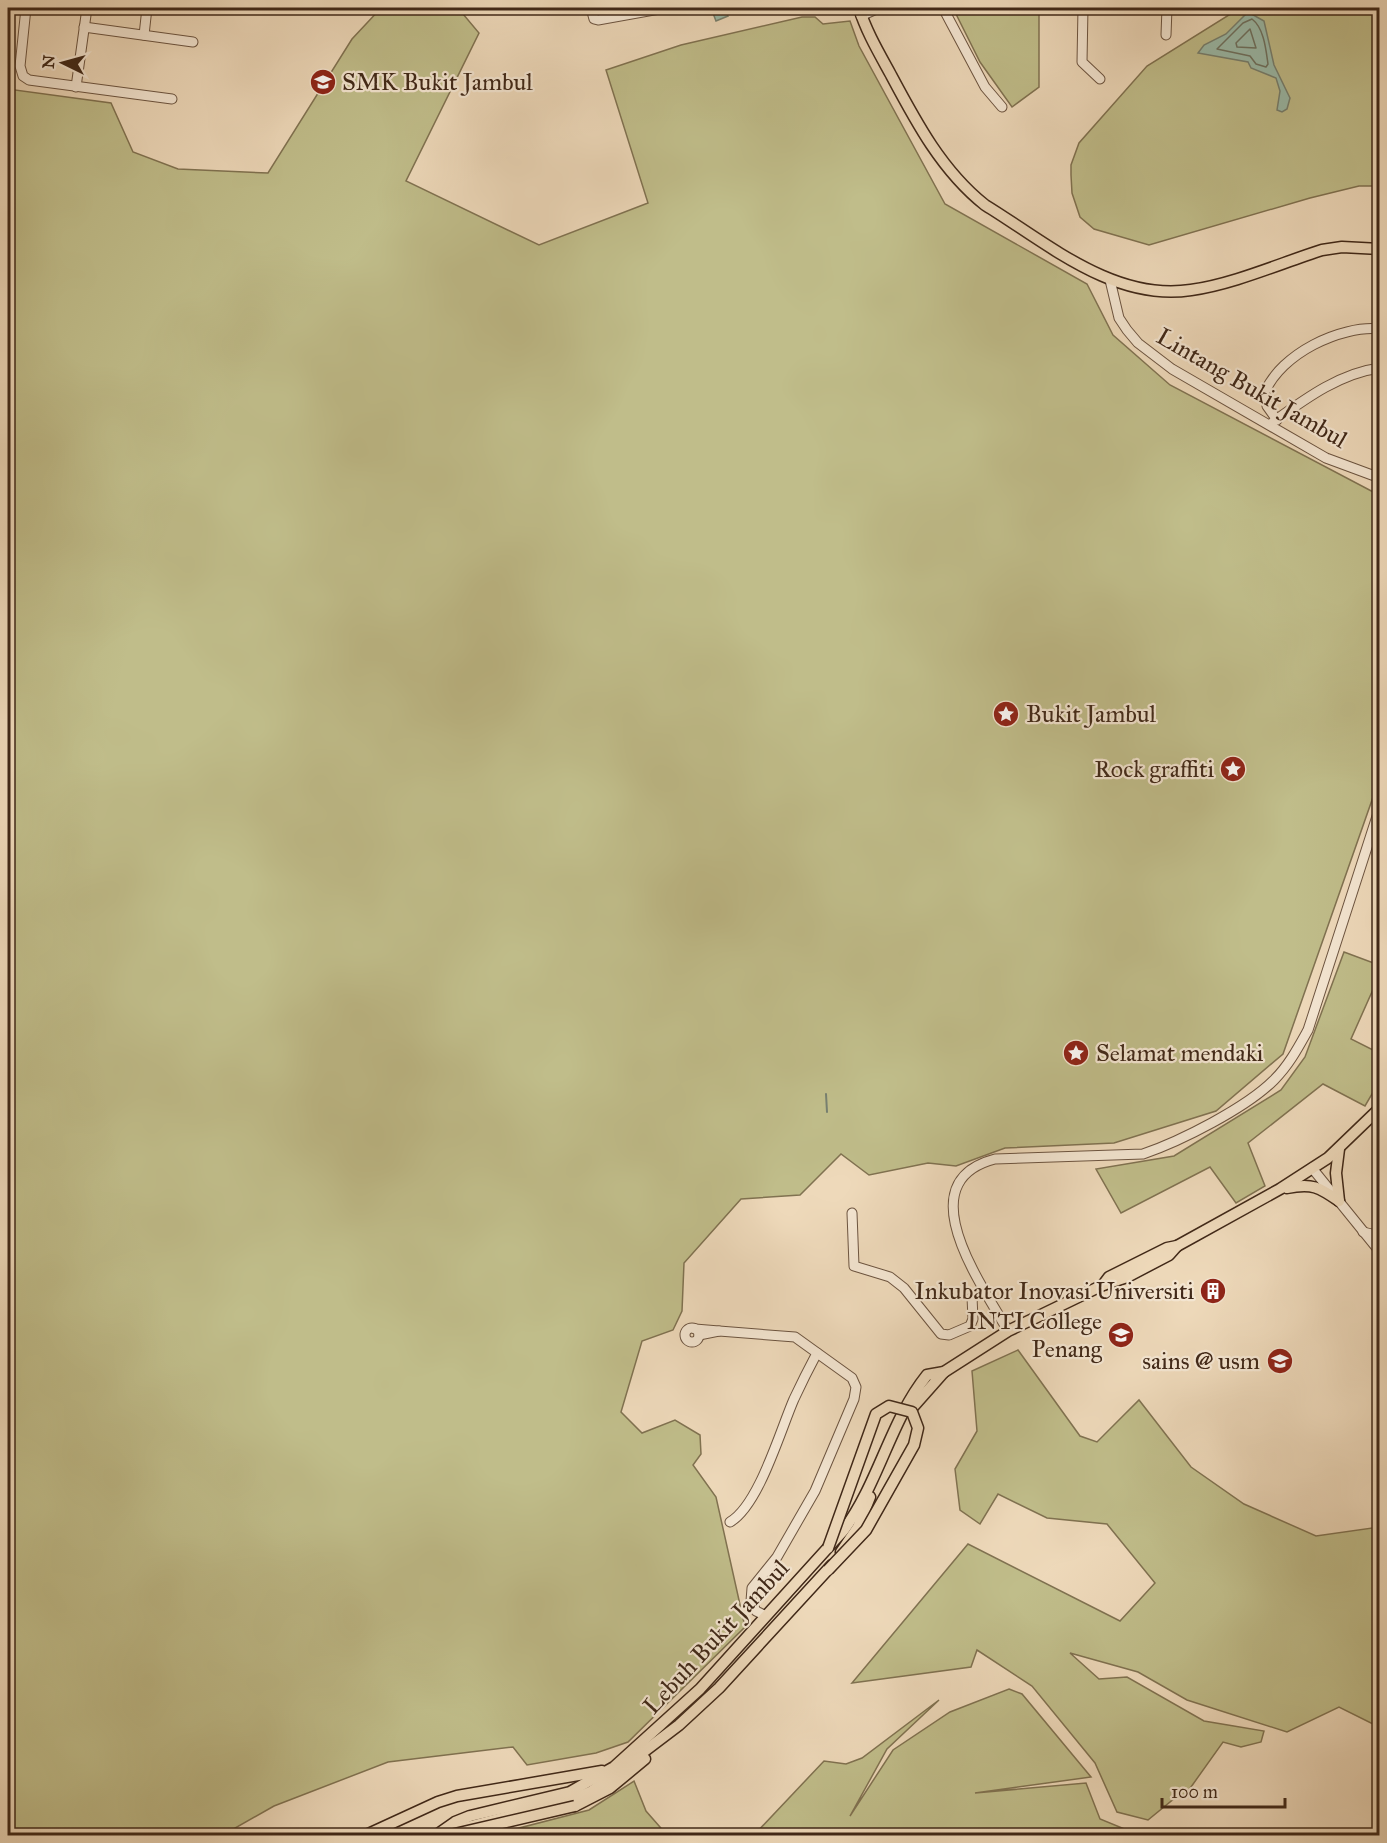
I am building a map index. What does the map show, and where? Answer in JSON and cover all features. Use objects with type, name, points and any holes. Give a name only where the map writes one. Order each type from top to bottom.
[{"type":"main road","points":[[860,12],[912,112],[940,159],[966,191],[985,206],[1110,280],[1144,290],[1192,290],[1322,250],[1342,247],[1380,249]]},
{"type":"main road","name":"Lebuh Bukit Jambul","points":[[435,1836],[455,1822],[470,1816],[570,1792],[614,1767],[700,1689],[828,1548],[857,1509],[905,1406],[927,1375],[944,1372],[1008,1331],[1102,1285],[1112,1284],[1169,1255],[1177,1246],[1280,1189],[1312,1168],[1339,1149],[1380,1108]]},
{"type":"main road","points":[[1339,1149],[1336,1173],[1339,1201]]},
{"type":"main road","points":[[1280,1189],[1307,1184],[1339,1201]]},
{"type":"main road","name":"Lebuh Bukit Jambul","points":[[446,1836],[472,1824],[574,1799],[592,1791],[679,1725],[720,1688],[828,1570],[858,1527],[886,1457],[909,1414],[920,1396],[938,1381],[944,1372]]},
{"type":"main road","points":[[828,1548],[876,1414],[889,1406],[912,1412],[918,1422],[918,1436],[910,1453],[866,1530],[828,1570]]},
{"type":"main road","points":[[446,1836],[575,1806],[610,1788],[630,1773],[679,1725]]},
{"type":"main road","points":[[364,1836],[438,1802],[457,1796],[592,1774],[614,1767]]},
{"type":"street","points":[[26,8],[21,66],[23,76],[36,82],[172,99]]},
{"type":"street","points":[[76,87],[87,8]]},
{"type":"street","points":[[144,35],[147,8]]},
{"type":"street","points":[[591,8],[594,19],[598,20],[665,8]]},
{"type":"street","points":[[860,12],[879,8]]},
{"type":"street","points":[[943,8],[985,87],[1002,107]]},
{"type":"street","points":[[1083,8],[1082,62],[1100,79]]},
{"type":"street","points":[[1166,35],[1167,8]]},
{"type":"street","points":[[84,27],[193,42]]},
{"type":"street","name":"Lintang Bukit Jambul","points":[[1110,280],[1119,318],[1138,343],[1172,369],[1273,423],[1326,458],[1380,478]]},
{"type":"street","points":[[1380,329],[1369,328],[1334,335],[1295,357],[1278,373],[1265,392],[1273,423],[1318,392],[1348,376],[1380,368]]},
{"type":"street","points":[[1008,1331],[955,1229],[952,1211],[957,1186],[972,1168],[995,1159],[1143,1154],[1162,1147],[1257,1094],[1275,1079],[1294,1057],[1308,1030],[1380,807]]},
{"type":"street","points":[[1312,1168],[1379,1252]]},
{"type":"street","points":[[852,1213],[854,1266],[890,1277],[904,1288],[941,1334],[949,1335],[970,1326],[972,1297],[985,1290]]},
{"type":"street","points":[[1363,1232],[1380,1236]]},
{"type":"street","points":[[697,1332],[788,1335],[800,1339],[852,1378],[856,1387],[854,1400],[815,1491],[777,1557],[752,1588],[751,1601],[756,1611],[766,1616]]},
{"type":"street","points":[[730,1522],[738,1517],[763,1477],[794,1399],[817,1353]]},
{"type":"shaded area","points":[[381,8],[458,8],[479,33],[406,181],[539,245],[648,203],[606,70],[681,45],[802,17],[815,17],[823,24],[850,21],[859,46],[945,204],[1087,284],[1113,335],[1170,385],[1379,495],[1379,780],[1283,1054],[1216,1111],[1114,1143],[1005,1148],[956,1166],[928,1163],[869,1175],[841,1154],[800,1195],[741,1199],[684,1263],[682,1311],[673,1330],[642,1341],[621,1412],[642,1433],[675,1420],[700,1435],[701,1454],[693,1465],[716,1497],[745,1627],[628,1742],[596,1753],[527,1765],[513,1747],[388,1762],[274,1806],[223,1835],[8,1835],[8,89],[111,103],[133,152],[178,169],[268,173],[352,39]]},
{"type":"shaded area","points":[[953,8],[1039,8],[1039,87],[1012,107],[980,62]]},
{"type":"shaded area","points":[[1240,8],[1379,8],[1379,186],[1359,186],[1310,198],[1149,245],[1094,229],[1080,217],[1072,193],[1071,165],[1079,143],[1147,66]]},
{"type":"shaded area","points":[[1344,952],[1379,965],[1379,976],[1351,1039],[1379,1053],[1379,1082],[1365,1106],[1323,1084],[1248,1143],[1265,1186],[1236,1203],[1210,1167],[1121,1213],[1096,1169],[1174,1156],[1281,1090],[1305,1057]]},
{"type":"shaded area","points":[[1018,1350],[1080,1436],[1097,1442],[1139,1400],[1191,1467],[1244,1504],[1316,1536],[1379,1527],[1379,1727],[1339,1707],[1287,1732],[1187,1700],[1138,1672],[1070,1653],[1099,1679],[1127,1677],[1204,1721],[1264,1731],[1261,1742],[1241,1747],[1223,1742],[1186,1794],[1175,1798],[1148,1820],[1117,1812],[1095,1763],[1032,1686],[977,1650],[971,1667],[852,1683],[968,1544],[1120,1621],[1155,1583],[1107,1524],[1047,1518],[998,1494],[980,1524],[960,1510],[955,1469],[977,1431],[972,1371]]},
{"type":"shaded area","points":[[1009,1689],[1022,1694],[1091,1777],[975,1793],[1086,1783],[1100,1819],[1139,1835],[754,1835],[824,1761],[846,1764],[862,1758],[939,1700],[887,1749],[850,1816],[893,1750],[950,1712]]},
{"type":"shaded area","points":[[634,1781],[646,1811],[667,1835],[492,1835],[589,1810]]},
{"type":"water","points":[[711,8],[724,8],[728,16],[716,21]]},
{"type":"water","points":[[1248,12],[1264,21],[1274,65],[1290,98],[1287,109],[1282,112],[1277,110],[1280,91],[1276,78],[1251,68],[1248,62],[1198,53],[1204,45],[1226,34]]},
{"type":"waterway","points":[[826,1094],[827,1112]]},
{"type":"place","name":"SMK Bukit Jambul","points":[[323,82]]},
{"type":"place","name":"Bukit Jambul","points":[[1006,714]]},
{"type":"place","name":"Rock graffiti","points":[[1233,769]]},
{"type":"place","name":"Selamat mendaki","points":[[1076,1053]]},
{"type":"place","name":"Inkubator Inovasi Universiti","points":[[1213,1291]]},
{"type":"place","name":"INTI College Penang","points":[[1121,1335]]},
{"type":"place","name":"sains @ usm","points":[[1280,1361]]}]
